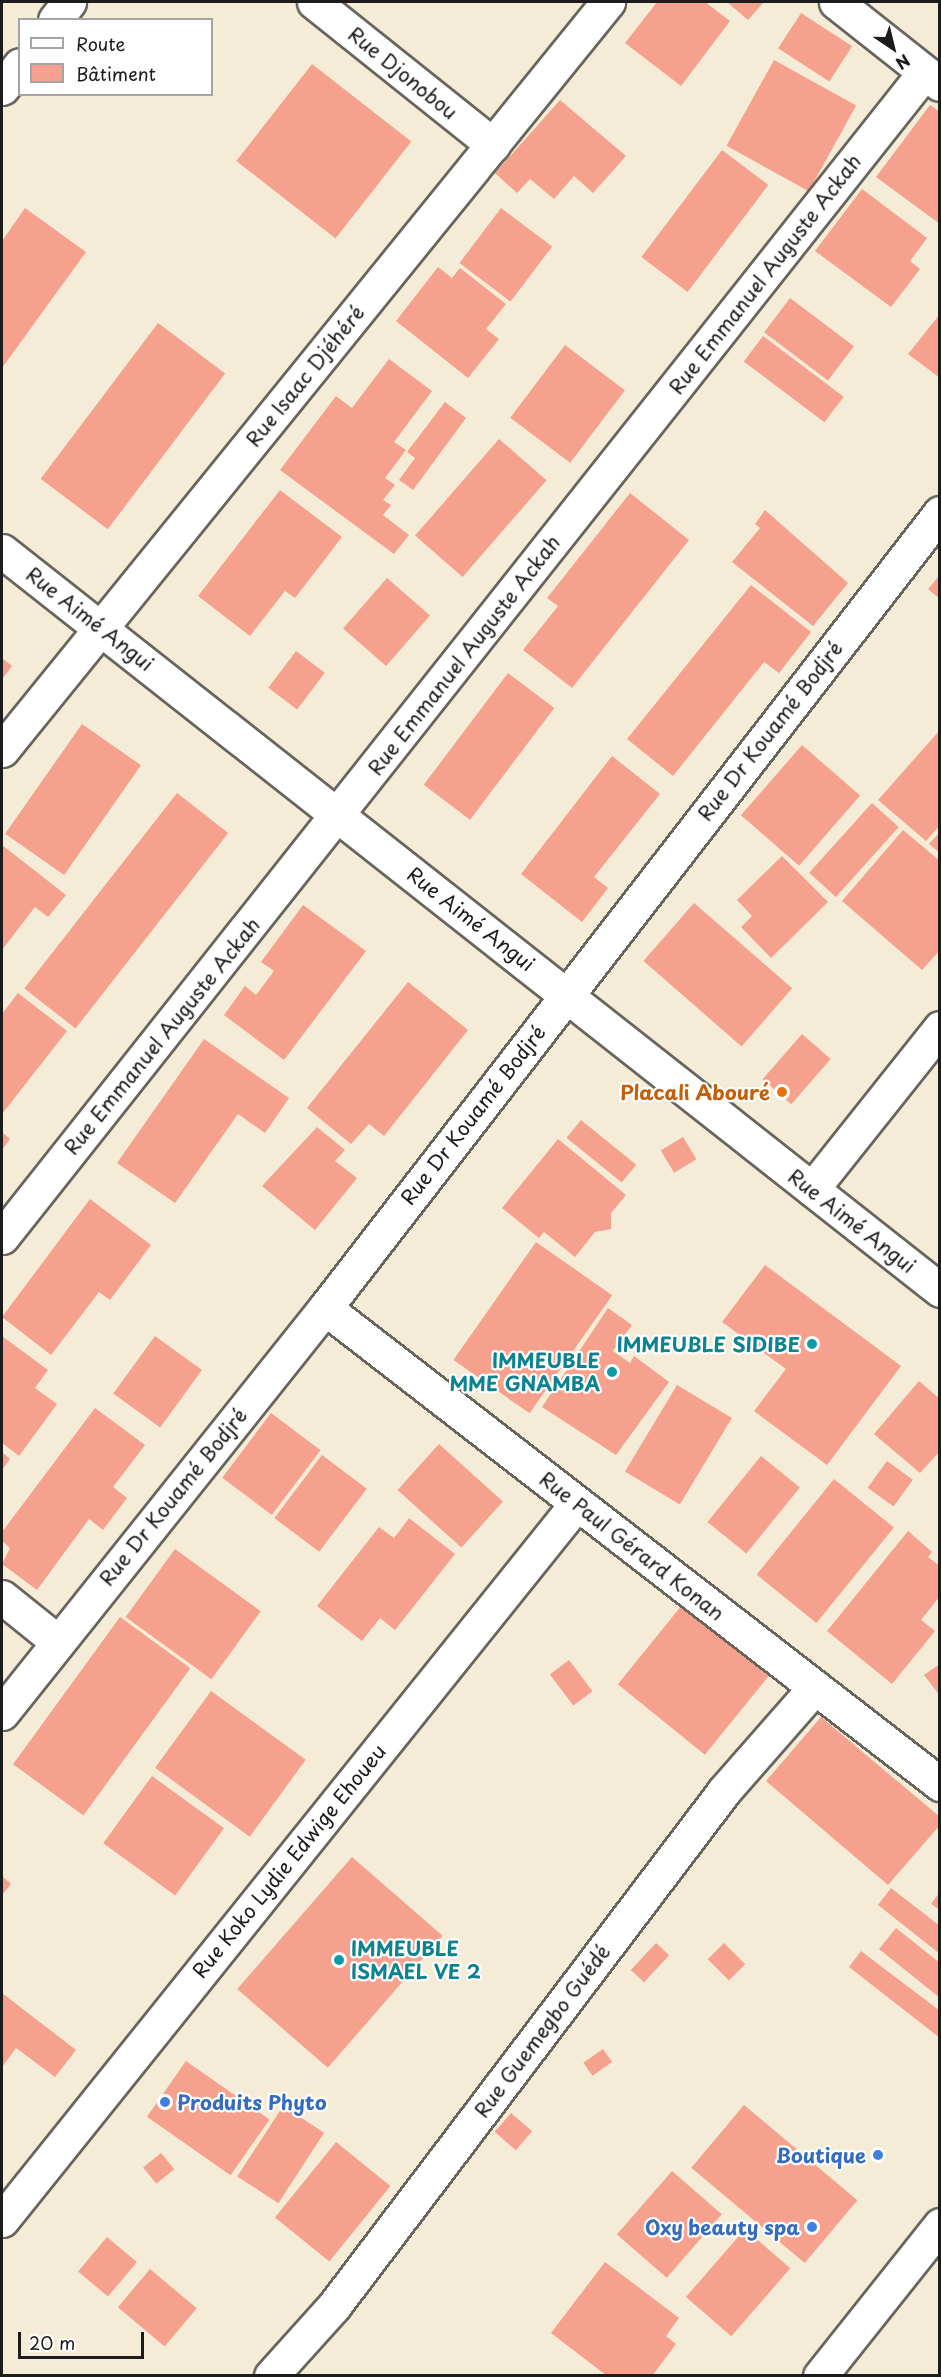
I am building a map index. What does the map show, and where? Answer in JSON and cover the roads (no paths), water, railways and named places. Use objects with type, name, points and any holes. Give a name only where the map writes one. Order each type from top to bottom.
[{"type":"street","points":[[57,18],[69,2]]},
{"type":"street","name":"Rue Djonobou","points":[[314,2],[493,145]]},
{"type":"street","name":"Rue Isaac Djéhéré","points":[[2,750],[608,2]]},
{"type":"street","points":[[836,2],[932,78]]},
{"type":"street","points":[[2,88],[18,68]]},
{"type":"street","name":"Rue Emmanuel Auguste Ackah","points":[[2,1237],[339,814],[932,78]]},
{"type":"street","name":"Rue Dr Kouamé Bodjré","points":[[2,1713],[325,1308],[939,513]]},
{"type":"street","name":"Rue Aimé Angui","points":[[2,551],[101,626],[939,1290]]},
{"type":"street","points":[[812,1189],[939,1028]]},
{"type":"street","name":"Rue Paul Gérard Konan","points":[[325,1308],[939,1784]]},
{"type":"street","name":"Rue Koko Lydie Edwige Ehoueu","points":[[2,2220],[577,1503]]},
{"type":"street","points":[[2,1597],[58,1642]]},
{"type":"street","name":"Rue Guemegbo Guédé","points":[[271,2376],[334,2306],[724,1791],[815,1687]]},
{"type":"street","points":[[820,2376],[939,2225]]},
{"type":"place","name":"Placali Abouré","points":[[782,1092]]},
{"type":"place","name":"IMMEUBLE SIDIBE","points":[[812,1344]]},
{"type":"place","name":"IMMEUBLE MME GNAMBA","points":[[612,1372]]},
{"type":"place","name":"IMMEUBLE ISMAEL VE 2","points":[[339,1960]]},
{"type":"place","name":"Produits Phyto","points":[[165,2102]]},
{"type":"place","name":"Boutique","points":[[878,2155]]},
{"type":"place","name":"Oxy beauty spa","points":[[812,2227]]}]
